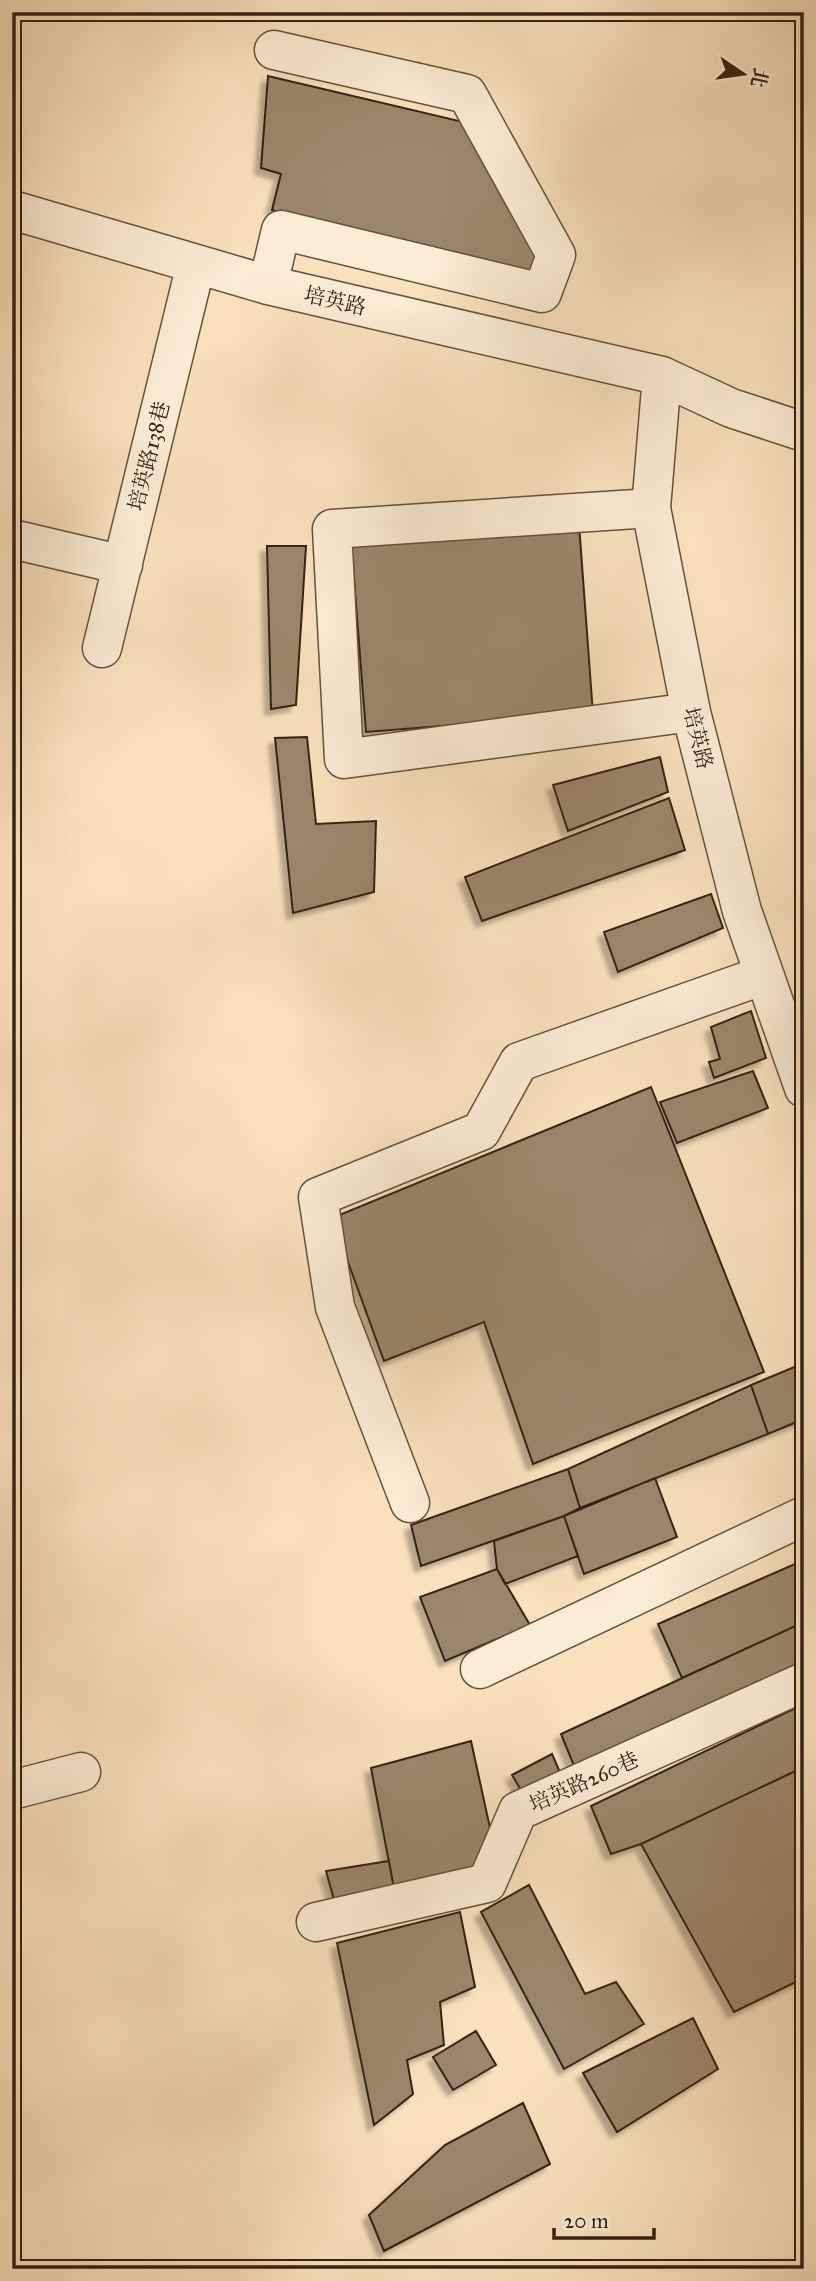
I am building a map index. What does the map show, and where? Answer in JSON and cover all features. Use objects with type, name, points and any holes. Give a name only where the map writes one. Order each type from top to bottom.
[{"type":"street","points":[[268,285],[281,230],[542,293],[556,255],[467,94],[274,50]]},
{"type":"street","name":"培英路","points":[[12,210],[268,285],[662,376],[731,408],[804,432]]},
{"type":"street","name":"培英路138巷","points":[[102,648],[196,264]]},
{"type":"street","name":"培英路","points":[[662,376],[651,508],[691,712],[742,911],[804,1088]]},
{"type":"street","points":[[651,508],[332,529],[344,759],[691,712]]},
{"type":"street","points":[[12,539],[123,565]]},
{"type":"street","points":[[410,1503],[335,1307],[318,1197],[481,1131],[519,1062],[765,975]]},
{"type":"street","points":[[480,1669],[804,1516]]},
{"type":"street","name":"培英路260巷","points":[[316,1922],[487,1882],[518,1811],[804,1682]]},
{"type":"street","points":[[12,1790],[81,1772]]},
{"type":"building","points":[[268,76],[472,124],[540,254],[534,280],[272,210],[281,174],[261,168]]},
{"type":"building","points":[[579,524],[593,714],[366,732],[351,541]]},
{"type":"building","points":[[267,546],[306,546],[296,705],[271,709]]},
{"type":"building","points":[[307,737],[316,824],[376,821],[374,892],[293,913],[275,738]]},
{"type":"building","points":[[660,757],[668,792],[568,831],[553,785]]},
{"type":"building","points":[[669,798],[685,850],[482,921],[465,877]]},
{"type":"building","points":[[711,894],[723,928],[618,972],[604,932]]},
{"type":"building","points":[[751,1011],[766,1058],[714,1078],[709,1062],[720,1059],[711,1027]]},
{"type":"building","points":[[753,1071],[768,1108],[677,1143],[660,1102]]},
{"type":"building","points":[[651,1087],[764,1372],[533,1464],[484,1322],[384,1361],[332,1218]]},
{"type":"building","points":[[804,1363],[804,1419],[768,1434],[751,1385]]},
{"type":"building","points":[[751,1385],[768,1434],[580,1508],[568,1469]]},
{"type":"building","points":[[568,1469],[580,1508],[421,1566],[411,1525]]},
{"type":"building","points":[[655,1478],[677,1537],[584,1574],[564,1516]]},
{"type":"building","points":[[564,1516],[578,1556],[505,1584],[497,1569],[494,1541]]},
{"type":"building","points":[[804,1560],[804,1622],[682,1678],[658,1624]]},
{"type":"building","points":[[497,1569],[530,1625],[445,1661],[420,1597]]},
{"type":"building","points":[[804,1622],[804,1675],[579,1778],[561,1734]]},
{"type":"building","points":[[804,1704],[804,1767],[641,1844],[611,1854],[591,1806]]},
{"type":"building","points":[[471,1741],[499,1869],[395,1894],[371,1768]]},
{"type":"building","points":[[552,1754],[568,1791],[532,1809],[512,1775]]},
{"type":"building","points":[[804,1767],[804,1978],[734,2012],[641,1844]]},
{"type":"building","points":[[389,1861],[395,1894],[336,1907],[326,1871]]},
{"type":"building","points":[[529,1885],[585,1994],[616,1982],[644,2024],[564,2069],[481,1912]]},
{"type":"building","points":[[460,1912],[475,1987],[440,2002],[444,2045],[407,2060],[413,2094],[374,2125],[337,1943]]},
{"type":"building","points":[[693,2018],[718,2069],[617,2132],[583,2073]]},
{"type":"building","points":[[476,2031],[496,2065],[453,2090],[433,2057]]},
{"type":"building","points":[[523,2103],[550,2164],[384,2251],[369,2215],[445,2145]]}]
